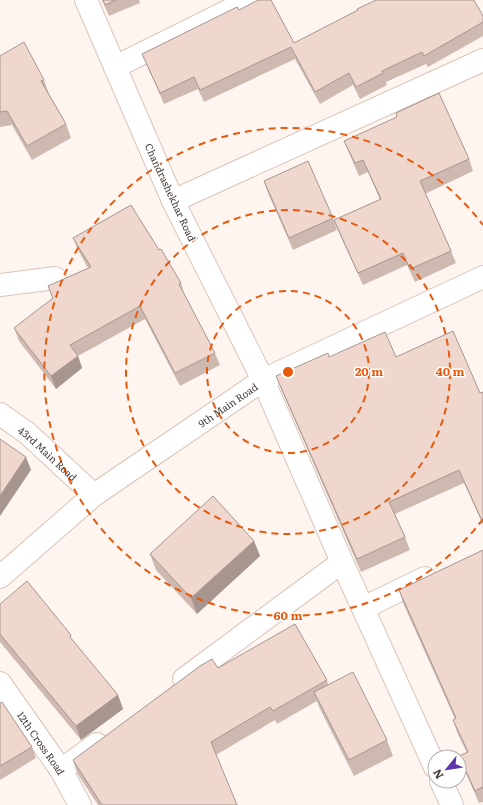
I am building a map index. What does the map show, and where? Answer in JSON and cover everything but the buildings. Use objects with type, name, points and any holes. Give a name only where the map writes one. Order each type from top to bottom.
[{"type":"street","name":"Chandrashekhar Road","points":[[86,0],[173,201],[264,380],[342,562],[427,749]]},
{"type":"street","points":[[115,67],[250,0]]},
{"type":"street","points":[[173,201],[483,60]]},
{"type":"street","name":"9th Main Road","points":[[0,577],[94,495],[264,380],[483,277]]},
{"type":"street","points":[[0,285],[55,278]]},
{"type":"street","name":"43rd Main Road","points":[[0,414],[27,433],[94,495]]},
{"type":"street","points":[[169,690],[342,562]]},
{"type":"street","points":[[363,608],[441,571]]},
{"type":"street","name":"12th Cross Road","points":[[0,683],[60,770],[80,805]]},
{"type":"street","points":[[60,770],[112,732]]},
{"type":"street","points":[[444,789],[450,805]]}]
